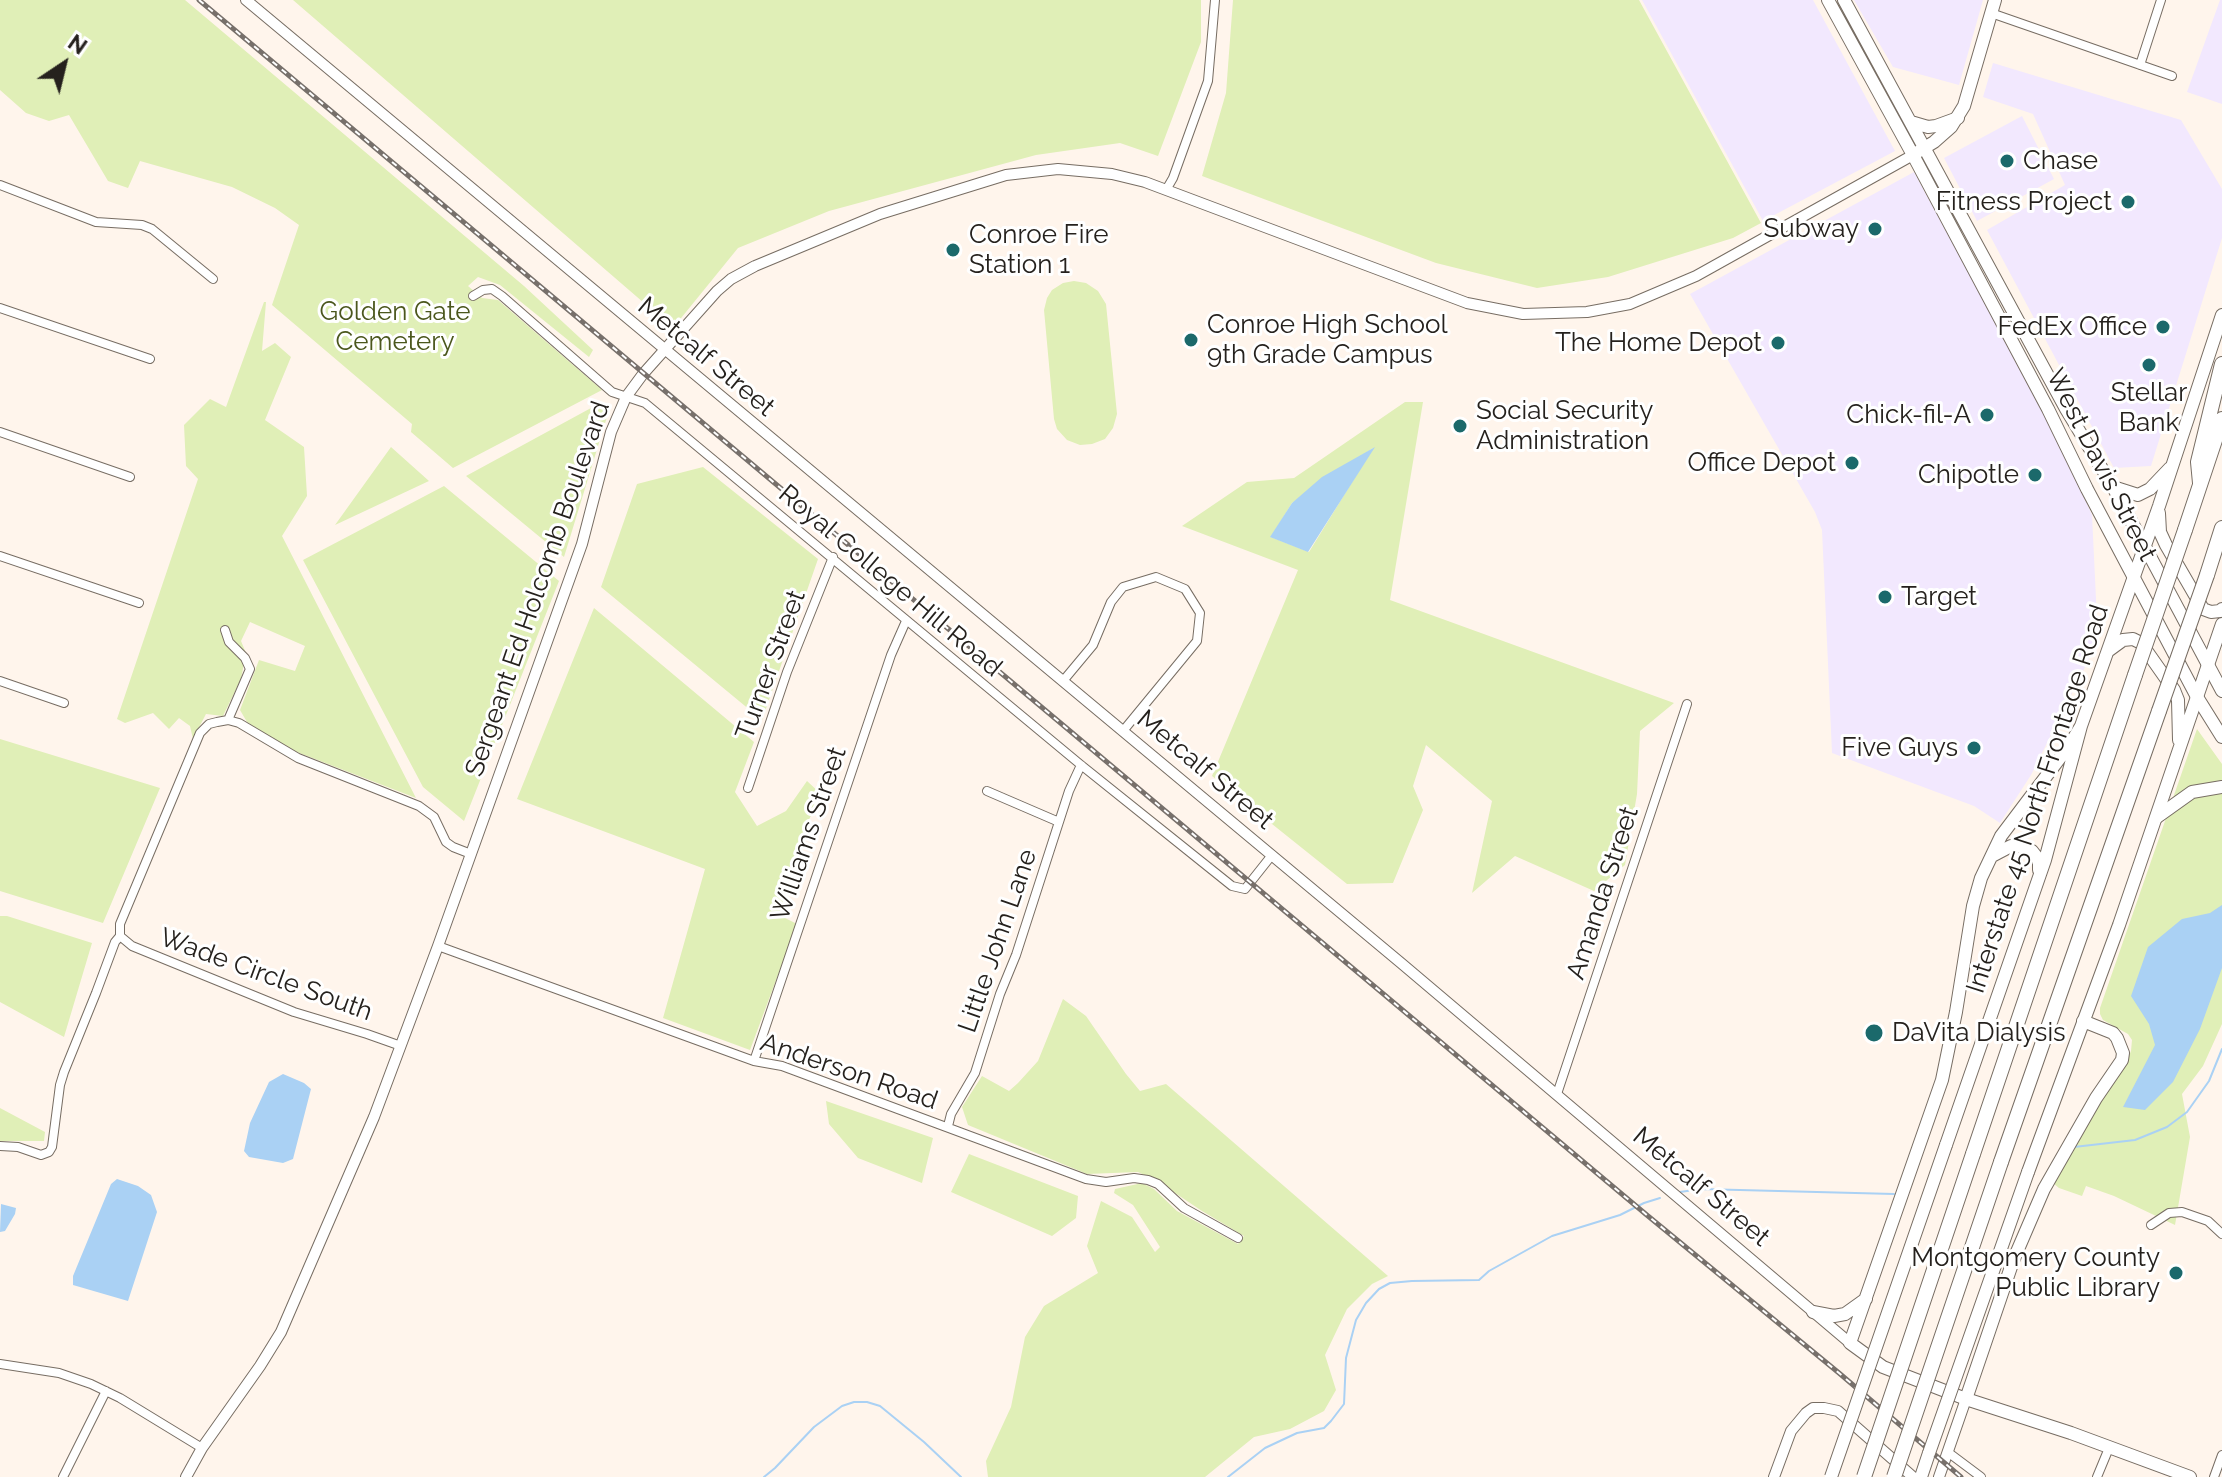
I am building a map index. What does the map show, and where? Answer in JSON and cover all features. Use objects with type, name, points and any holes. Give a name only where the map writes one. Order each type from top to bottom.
[{"type":"highway","points":[[2200,483],[2198,462],[2222,364]]},
{"type":"highway","points":[[1864,1477],[2222,419]]},
{"type":"highway","points":[[1894,1477],[2222,528]]},
{"type":"highway","points":[[2207,575],[2222,548]]},
{"type":"main road","name":"West Davis Street","points":[[1828,0],[2113,487],[2222,691]]},
{"type":"main road","name":"West Davis Street","points":[[1844,0],[1911,122],[1919,152],[2087,489],[2197,697],[2222,737]]},
{"type":"main road","points":[[1919,152],[1938,139],[1958,118],[1969,93],[1993,7]]},
{"type":"main road","points":[[1911,122],[1936,126],[1958,118]]},
{"type":"main road","name":"Interstate 45 North Frontage Road","points":[[1831,1477],[2039,876],[2081,726],[2222,315]]},
{"type":"main road","points":[[2113,487],[2138,495],[2150,489],[2172,466]]},
{"type":"main road","points":[[2159,506],[2160,532],[2203,609],[2211,612],[2222,609]]},
{"type":"main road","points":[[1921,1477],[2157,817],[2222,624]]},
{"type":"main road","points":[[2108,651],[2123,640],[2133,639],[2141,643],[2178,700],[2180,751]]},
{"type":"main road","points":[[1850,1343],[1942,1080],[1973,906],[1981,878],[2001,836],[2081,726]]},
{"type":"main road","points":[[2157,817],[2192,792],[2222,787]]},
{"type":"main road","points":[[1992,856],[2011,846],[2023,847],[2032,851],[2039,860],[2039,876]]},
{"type":"main road","points":[[1966,1399],[2013,1261],[2044,1189],[2096,1098],[2122,1060],[2123,1053],[2113,1033],[2083,1021]]},
{"type":"main road","points":[[1813,1312],[1834,1316],[1845,1314],[1866,1299]]},
{"type":"main road","name":"Metcalf Street","points":[[1850,1343],[1883,1367],[2190,1477]]},
{"type":"street","name":"Metcalf Street","points":[[246,0],[1272,855],[1850,1343]]},
{"type":"street","points":[[1166,190],[1208,81],[1215,0]]},
{"type":"street","points":[[2140,65],[2161,0]]},
{"type":"street","points":[[1993,7],[2172,76]]},
{"type":"street","name":"Sergeant Ed Holcomb Boulevard","points":[[186,1477],[202,1448],[281,1332],[374,1117],[582,544],[611,432],[626,397],[643,374],[731,279],[880,214],[981,183],[1029,171],[1058,169],[1112,174],[1145,182],[1467,303],[1523,314],[1569,314],[1630,304],[1680,283],[1919,152]]},
{"type":"street","points":[[0,185],[96,222],[142,225],[152,229],[213,279]]},
{"type":"street","name":"Royal College Hill Road","points":[[473,296],[492,289],[612,392],[645,403],[1081,765],[1232,886],[1245,889],[1272,855]]},
{"type":"street","points":[[0,308],[150,359]]},
{"type":"street","points":[[0,432],[130,477]]},
{"type":"street","points":[[0,556],[139,603]]},
{"type":"street","name":"Turner Street","points":[[748,788],[787,672],[833,557]]},
{"type":"street","points":[[1063,681],[1093,645],[1111,602],[1123,587],[1156,577],[1185,589],[1200,613],[1197,641],[1123,731]]},
{"type":"street","name":"Williams Street","points":[[754,1061],[891,655],[906,621]]},
{"type":"street","points":[[225,630],[229,642],[245,658],[250,669],[228,720]]},
{"type":"street","points":[[0,681],[64,703]]},
{"type":"street","name":"Amanda Street","points":[[1557,1094],[1687,704]]},
{"type":"street","points":[[0,1146],[18,1147],[41,1155],[52,1147],[64,1072],[120,936],[120,924],[200,733],[209,724],[228,720],[239,723],[298,758],[419,806],[434,817],[446,842],[471,854]]},
{"type":"street","name":"Little John Lane","points":[[948,1126],[951,1114],[975,1073],[1069,791],[1081,765]]},
{"type":"street","points":[[987,791],[1059,822]]},
{"type":"street","name":"Wade Circle South","points":[[120,936],[132,946],[294,1012],[401,1046]]},
{"type":"street","name":"Anderson Road","points":[[438,946],[754,1061],[782,1066],[1086,1179],[1106,1182],[1134,1178],[1148,1180],[1158,1184],[1184,1208],[1238,1238]]},
{"type":"street","points":[[2151,1225],[2169,1213],[2182,1212],[2208,1221],[2222,1234]]},
{"type":"street","points":[[0,1364],[59,1373],[106,1391],[202,1448]]},
{"type":"street","points":[[63,1477],[106,1391]]},
{"type":"street","points":[[1939,1477],[1966,1399]]},
{"type":"street","points":[[1774,1477],[1791,1431],[1813,1408],[1838,1411],[1913,1477]]},
{"type":"street","points":[[2097,1477],[2109,1448]]},
{"type":"street","points":[[1949,1453],[1981,1477]]},
{"type":"street","points":[[2214,1477],[2222,1455]]},
{"type":"shaded area","points":[[1642,0],[1813,0],[1895,151],[1763,221]]},
{"type":"shaded area","points":[[1854,0],[1983,0],[1959,85],[1893,67]]},
{"type":"shaded area","points":[[2222,0],[2222,104],[2187,92]]},
{"type":"shaded area","points":[[1993,63],[2181,120],[2222,189],[2222,238],[2151,466],[2114,468],[1987,230],[2065,185],[2033,114],[1983,97]]},
{"type":"shaded area","points":[[2022,116],[2054,179],[1977,221],[1944,158]]},
{"type":"shaded area","points":[[1914,172],[2054,431],[2092,515],[2098,641],[2031,775],[2000,823],[1974,806],[1832,753],[1822,530],[1815,512],[1690,294]]},
{"type":"green space","name":"Golden Gate Cemetery","points":[[0,0],[185,0],[524,286],[593,350],[589,357],[500,285],[478,277],[468,286],[482,298],[498,300],[602,390],[453,468],[411,432],[412,424],[272,305],[299,225],[275,208],[232,187],[140,161],[128,188],[108,181],[69,115],[49,121],[26,113],[0,90]]},
{"type":"green space","points":[[293,0],[1201,0],[1201,42],[1158,156],[1120,143],[1036,155],[829,211],[738,248],[673,328]]},
{"type":"green space","points":[[1233,0],[1639,0],[1761,223],[1733,238],[1608,277],[1537,288],[1436,263],[1202,176],[1226,93]]},
{"type":"green space","points":[[1074,281],[1086,283],[1098,291],[1106,304],[1117,414],[1113,428],[1105,439],[1080,445],[1067,440],[1057,429],[1054,419],[1044,310],[1052,290]]},
{"type":"green space","points":[[264,302],[262,351],[275,343],[291,357],[265,420],[304,447],[307,496],[282,536],[416,798],[289,749],[247,722],[240,710],[259,660],[295,671],[305,646],[250,622],[241,641],[246,653],[241,679],[223,716],[206,714],[193,739],[190,726],[179,718],[169,729],[153,713],[125,723],[117,719],[198,479],[186,466],[184,425],[210,399],[226,407]]},
{"type":"green space","points":[[602,402],[610,407],[564,557],[466,476]]},
{"type":"green space","points":[[1405,402],[1423,402],[1390,600],[1674,703],[1640,731],[1637,794],[1625,865],[1594,891],[1515,856],[1472,893],[1492,801],[1426,745],[1413,786],[1423,810],[1393,883],[1347,884],[1212,776],[1298,570],[1182,526],[1247,482],[1294,478]],"holes":[[[1373,448],[1309,552],[1271,537],[1292,503]]]},
{"type":"green space","points":[[391,447],[429,481],[335,525]]},
{"type":"green space","points":[[703,467],[818,559],[762,720],[601,587],[637,484]]},
{"type":"green space","points":[[444,486],[559,581],[464,821],[423,787],[303,560]]},
{"type":"green space","points":[[594,608],[754,742],[735,792],[757,826],[786,811],[807,781],[822,795],[806,825],[779,915],[797,924],[750,1050],[663,1018],[705,869],[517,799]]},
{"type":"green space","points":[[2197,729],[2222,764],[2222,1024],[2203,1066],[2182,1094],[2190,1137],[2175,1225],[2086,1186],[2082,1196],[2053,1183],[2131,1051],[2132,1040],[2128,1034],[2103,1020],[2100,1008]]},
{"type":"green space","points":[[0,739],[160,788],[103,923],[0,891]]},
{"type":"green space","points":[[0,916],[92,943],[64,1037],[0,1002]]},
{"type":"green space","points":[[1063,999],[1086,1016],[1140,1091],[1166,1084],[1388,1276],[1372,1284],[1347,1309],[1325,1355],[1336,1390],[1324,1411],[1290,1429],[1254,1437],[1205,1477],[988,1477],[986,1461],[1011,1407],[1025,1337],[1044,1306],[1098,1273],[1087,1246],[1101,1201],[1132,1217],[1155,1252],[1160,1247],[1133,1205],[1114,1193],[1115,1189],[1142,1183],[1154,1189],[1177,1211],[1238,1244],[1244,1236],[1138,1172],[1087,1174],[968,1125],[962,1107],[982,1076],[1009,1091],[1018,1083],[1038,1061]]},
{"type":"green space","points":[[826,1101],[933,1138],[922,1183],[858,1158],[829,1124]]},
{"type":"green space","points":[[0,1108],[45,1132],[44,1141],[0,1141]]},
{"type":"green space","points":[[969,1154],[1078,1196],[1076,1218],[1052,1236],[951,1192]]},
{"type":"water","points":[[1375,447],[1308,552],[1270,537],[1292,503],[1322,477]]},
{"type":"water","points":[[2222,905],[2222,968],[2200,1029],[2173,1082],[2145,1110],[2123,1107],[2155,1045],[2149,1024],[2131,996],[2148,947],[2182,919],[2210,913]]},
{"type":"water","points":[[283,1074],[311,1089],[293,1159],[283,1163],[249,1157],[244,1151],[250,1123],[269,1082]]},
{"type":"water","points":[[117,1179],[138,1186],[151,1195],[157,1212],[128,1301],[73,1285],[73,1276],[111,1184]]},
{"type":"water","points":[[1,1204],[16,1208],[5,1231],[0,1232]]},
{"type":"waterway","points":[[2074,1147],[2135,1140],[2167,1127],[2187,1112],[2209,1081],[2222,1049]]},
{"type":"waterway","points":[[1680,1192],[1701,1189],[1894,1194]]},
{"type":"waterway","points":[[1228,1477],[1265,1448],[1297,1433],[1324,1428],[1331,1421],[1344,1404],[1346,1358],[1356,1320],[1379,1289],[1390,1283],[1412,1281],[1479,1280],[1489,1271],[1552,1236],[1620,1215],[1660,1198]]},
{"type":"waterway","points":[[764,1477],[814,1427],[842,1406],[854,1402],[880,1406],[961,1477]]},
{"type":"railway","points":[[199,0],[1961,1477]]},
{"type":"place","name":"Chase","points":[[2007,161]]},
{"type":"place","name":"Fitness Project","points":[[2128,202]]},
{"type":"place","name":"Subway","points":[[1875,229]]},
{"type":"place","name":"Conroe Fire Station 1","points":[[953,250]]},
{"type":"place","name":"FedEx Office","points":[[2163,327]]},
{"type":"place","name":"Conroe High School 9th Grade Campus","points":[[1191,340]]},
{"type":"place","name":"The Home Depot","points":[[1778,343]]},
{"type":"place","name":"Stellar Bank","points":[[2149,365]]},
{"type":"place","name":"Chick-fil-A","points":[[1987,415]]},
{"type":"place","name":"Social Security Administration","points":[[1460,426]]},
{"type":"place","name":"Office Depot","points":[[1852,463]]},
{"type":"place","name":"Chipotle","points":[[2035,475]]},
{"type":"place","name":"Target","points":[[1885,597]]},
{"type":"place","name":"Five Guys","points":[[1974,748]]},
{"type":"place","name":"DaVita Dialysis","points":[[1874,1033]]},
{"type":"place","name":"Montgomery County Public Library","points":[[2176,1273]]}]
